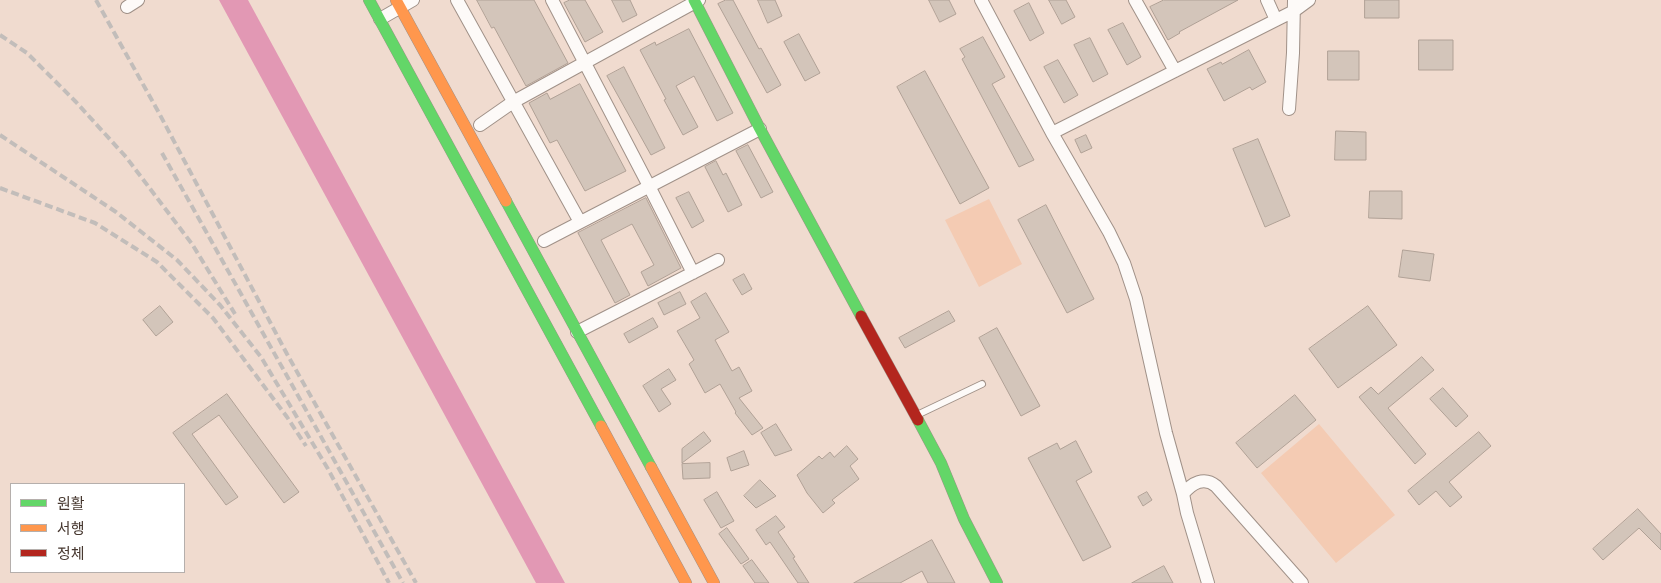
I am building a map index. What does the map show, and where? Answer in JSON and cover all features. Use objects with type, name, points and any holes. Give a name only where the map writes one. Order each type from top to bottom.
[{"type":"street","points":[[369,0],[686,583]]},
{"type":"street","points":[[380,19],[398,4],[413,0]]},
{"type":"street","points":[[457,0],[580,222]]},
{"type":"street","points":[[552,0],[693,273]]},
{"type":"street","points":[[1135,0],[1175,71]]},
{"type":"street","points":[[1267,0],[1276,20]]},
{"type":"street","points":[[1052,133],[1276,20],[1294,5],[1309,0]]},
{"type":"street","points":[[480,125],[513,102],[696,1],[760,129],[941,463],[964,519],[997,583]]},
{"type":"street","points":[[986,2],[1052,133],[1109,232],[1124,264],[1136,299],[1166,433],[1208,583]]},
{"type":"street","points":[[398,4],[714,583]]},
{"type":"street","points":[[1289,110],[1294,5]]},
{"type":"street","points":[[544,241],[760,129]]},
{"type":"street","points":[[577,332],[718,260]]},
{"type":"street","points":[[1183,494],[1190,486],[1203,480],[1210,481],[1302,583]]},
{"type":"lane","points":[[916,416],[982,384]]},
{"type":"shaded area","points":[[219,0],[248,0],[565,583],[536,583]]},
{"type":"shaded area","points":[[989,199],[1022,264],[979,287],[945,220]]},
{"type":"shaded area","points":[[1319,424],[1395,515],[1336,563],[1261,473]]},
{"type":"building","points":[[477,0],[534,0],[568,63],[526,86]]},
{"type":"building","points":[[570,0],[585,0],[603,32],[585,42],[564,3]]},
{"type":"building","points":[[612,0],[630,0],[637,15],[623,22]]},
{"type":"building","points":[[726,0],[733,0],[781,85],[767,93],[718,4]]},
{"type":"building","points":[[758,0],[775,0],[782,16],[768,23]]},
{"type":"building","points":[[929,0],[949,0],[956,14],[940,22]]},
{"type":"building","points":[[1049,0],[1066,0],[1075,17],[1062,24]]},
{"type":"building","points":[[1164,0],[1238,0],[1168,40],[1150,7]]},
{"type":"building","points":[[1365,0],[1399,0],[1399,18],[1365,18]]},
{"type":"building","points":[[1029,3],[1044,33],[1030,41],[1014,11]]},
{"type":"building","points":[[1123,23],[1141,57],[1127,65],[1108,30]]},
{"type":"building","points":[[689,29],[733,113],[717,121],[694,76],[676,86],[698,127],[683,135],[640,50],[655,42],[656,45]]},
{"type":"building","points":[[799,34],[820,73],[805,81],[784,42]]},
{"type":"building","points":[[983,37],[1005,77],[992,84],[1034,160],[1019,167],[962,59],[965,57],[960,49]]},
{"type":"building","points":[[1090,38],[1108,74],[1093,82],[1074,45]]},
{"type":"building","points":[[1419,40],[1453,40],[1453,70],[1419,70]]},
{"type":"building","points":[[1249,50],[1266,82],[1252,90],[1250,87],[1224,101],[1207,69],[1221,62],[1222,64]]},
{"type":"building","points":[[1328,51],[1359,51],[1359,80],[1328,80]]},
{"type":"building","points":[[1058,60],[1078,95],[1064,103],[1044,67]]},
{"type":"building","points":[[624,67],[665,148],[651,155],[607,76]]},
{"type":"building","points":[[925,71],[989,188],[960,204],[897,87]]},
{"type":"building","points":[[580,84],[626,171],[585,191],[557,140],[550,143],[529,103],[547,93],[550,99]]},
{"type":"building","points":[[1336,131],[1366,132],[1366,160],[1335,160]]},
{"type":"building","points":[[1086,135],[1092,148],[1081,153],[1075,140]]},
{"type":"building","points":[[1258,139],[1290,216],[1265,227],[1233,149]]},
{"type":"building","points":[[748,145],[773,192],[761,198],[736,151]]},
{"type":"building","points":[[716,161],[723,175],[726,173],[742,205],[728,212],[705,167]]},
{"type":"building","points":[[1370,191],[1402,191],[1402,219],[1369,218]]},
{"type":"building","points":[[689,192],[704,221],[692,228],[676,198]]},
{"type":"building","points":[[646,198],[681,268],[648,286],[641,272],[654,265],[632,224],[601,240],[630,295],[615,303],[578,233]]},
{"type":"building","points":[[1046,205],[1094,299],[1067,313],[1018,220]]},
{"type":"building","points":[[1403,250],[1434,254],[1430,281],[1399,277]]},
{"type":"building","points":[[744,274],[752,289],[742,295],[733,280]]},
{"type":"building","points":[[680,292],[686,304],[664,315],[658,303]]},
{"type":"building","points":[[706,293],[729,332],[715,340],[732,371],[739,367],[752,391],[739,398],[763,428],[752,435],[735,413],[720,384],[705,393],[689,364],[694,360],[677,331],[700,318],[691,302]]},
{"type":"building","points":[[160,306],[173,322],[156,336],[143,320]]},
{"type":"building","points":[[1368,306],[1397,345],[1338,388],[1309,349]]},
{"type":"building","points":[[949,311],[955,321],[905,348],[899,338]]},
{"type":"building","points":[[653,318],[658,327],[629,343],[624,334]]},
{"type":"building","points":[[997,328],[1040,406],[1021,416],[979,338]]},
{"type":"building","points":[[1422,357],[1434,370],[1388,408],[1426,454],[1415,464],[1359,397],[1371,387],[1378,394]]},
{"type":"building","points":[[669,369],[676,380],[661,389],[671,404],[659,412],[643,386]]},
{"type":"building","points":[[1443,388],[1468,416],[1456,427],[1430,399]]},
{"type":"building","points":[[227,394],[299,492],[284,503],[219,415],[192,434],[238,497],[226,505],[173,433]]},
{"type":"building","points":[[1295,395],[1316,420],[1257,468],[1236,443]]},
{"type":"building","points":[[776,424],[792,450],[775,456],[761,433]]},
{"type":"building","points":[[704,432],[711,441],[682,463],[682,449]]},
{"type":"building","points":[[1479,432],[1491,446],[1449,482],[1462,497],[1450,507],[1436,491],[1419,505],[1408,491]]},
{"type":"building","points":[[1076,441],[1092,472],[1076,481],[1111,547],[1083,561],[1028,458],[1057,443],[1060,449]]},
{"type":"building","points":[[847,446],[858,459],[850,466],[859,479],[832,500],[835,503],[823,513],[807,493],[797,475],[819,456],[822,459],[830,452],[834,457]]},
{"type":"building","points":[[744,451],[749,465],[731,471],[727,458]]},
{"type":"building","points":[[710,463],[710,478],[683,479],[682,464]]},
{"type":"building","points":[[760,480],[776,496],[756,508],[744,496]]},
{"type":"building","points":[[717,492],[734,521],[721,528],[704,500]]},
{"type":"building","points":[[1147,492],[1152,500],[1143,506],[1138,497]]},
{"type":"building","points":[[1638,509],[1661,534],[1661,550],[1639,528],[1603,560],[1593,549]]},
{"type":"building","points":[[776,516],[785,527],[778,532],[795,557],[793,558],[809,583],[798,583],[770,542],[766,545],[756,530]]},
{"type":"building","points":[[727,528],[749,559],[741,564],[719,534]]},
{"type":"building","points":[[932,540],[955,583],[928,583],[922,571],[900,583],[854,583]]},
{"type":"building","points":[[752,560],[769,583],[755,583],[743,566]]},
{"type":"building","points":[[1164,566],[1173,583],[1132,583]]},
{"type":"railway","points":[[96,0],[159,113],[287,354],[416,583]]},
{"type":"railway","points":[[0,35],[27,53],[76,102],[126,157],[192,244],[235,314]]},
{"type":"railway","points":[[0,135],[116,212],[177,260],[220,305],[261,357],[328,469],[389,583]]},
{"type":"railway","points":[[162,153],[403,583]]},
{"type":"railway","points":[[0,188],[95,223],[157,262],[213,318],[287,417],[306,446]]},
{"type":"traffic: fast","points":[[369,0],[601,426]]},
{"type":"traffic: fast","points":[[694,0],[760,129],[861,316]]},
{"type":"traffic: fast","points":[[506,201],[651,467]]},
{"type":"traffic: fast","points":[[918,420],[941,463],[964,519],[997,583]]},
{"type":"traffic: slow","points":[[396,0],[506,201]]},
{"type":"traffic: slow","points":[[601,426],[686,583]]},
{"type":"traffic: slow","points":[[651,467],[714,583]]},
{"type":"traffic: jam","points":[[861,316],[918,420]]}]
